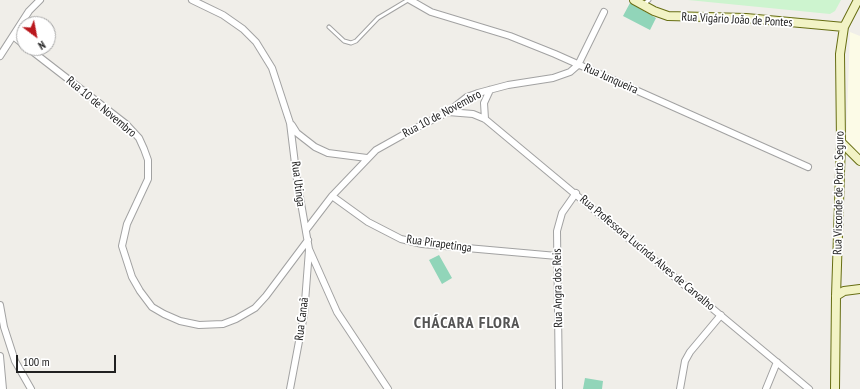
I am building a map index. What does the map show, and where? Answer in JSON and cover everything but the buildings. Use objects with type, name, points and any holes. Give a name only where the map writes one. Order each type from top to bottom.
[{"type":"street","points":[[0,56],[12,36],[40,0]]},
{"type":"street","name":"Rua Utinga","points":[[192,0],[234,22],[256,42],[272,68],[290,123],[297,180],[310,249],[337,312],[388,389]]},
{"type":"street","name":"Rua Junqueira","points":[[409,0],[431,12],[510,36],[808,167]]},
{"type":"street","name":"Rua Vigário João de Pontes","points":[[634,0],[646,3],[668,16],[746,18],[844,27]]},
{"type":"street","name":"Rua Visconde de Porto Seguro","points":[[835,389],[836,296],[841,142],[840,54],[844,27],[858,0]]},
{"type":"street","points":[[578,65],[604,12]]},
{"type":"street","points":[[12,36],[16,39]]},
{"type":"street","name":"Rua 10 de Novembro","points":[[38,56],[126,124],[144,148],[148,160],[148,179],[127,224],[122,246],[132,277],[152,307],[180,321],[199,325],[223,324],[236,319],[255,308],[266,296],[308,240]]},
{"type":"street","name":"Rua 10 de Novembro","points":[[306,230],[332,196],[367,158],[376,150],[399,136],[448,112],[467,97],[490,90],[562,76],[578,65]]},
{"type":"street","points":[[486,118],[484,103],[490,90]]},
{"type":"street","name":"Rua Professora Lucinda Alves de Carvalho","points":[[448,112],[474,114],[486,118],[645,253],[809,389]]},
{"type":"street","points":[[290,123],[298,133],[315,148],[328,153],[367,158]]},
{"type":"street","points":[[841,142],[860,161]]},
{"type":"street","points":[[840,167],[847,159],[860,161]]},
{"type":"street","name":"Rua Angra dos Reis","points":[[559,389],[557,256],[559,220],[567,205],[576,193]]},
{"type":"street","name":"Rua Pirapetinga","points":[[332,196],[368,222],[401,239],[422,244],[557,256]]},
{"type":"street","name":"Rua Canaã","points":[[290,389],[304,315],[310,249]]},
{"type":"street","points":[[837,282],[851,289],[860,290]]},
{"type":"street","points":[[836,296],[851,289]]},
{"type":"street","points":[[0,305],[2,328],[15,361],[31,389]]},
{"type":"street","points":[[680,389],[685,361],[690,352],[720,315]]},
{"type":"street","points":[[0,356],[3,389]]},
{"type":"street","points":[[766,389],[777,362]]},
{"type":"lane","points":[[329,26],[344,41],[351,43],[356,41],[378,18],[409,0]]},
{"type":"shaded area","points":[[850,32],[860,36],[860,156],[846,146]]},
{"type":"green space","points":[[688,0],[841,0],[835,11],[830,14]]},
{"type":"green space","points":[[630,3],[656,18],[650,30],[623,16]]},
{"type":"green space","points":[[439,255],[452,278],[442,284],[429,260]]},
{"type":"green space","points":[[585,378],[603,381],[602,389],[583,389]]},
{"type":"district","name":"CHÁCARA FLORA","points":[[467,323]]}]
